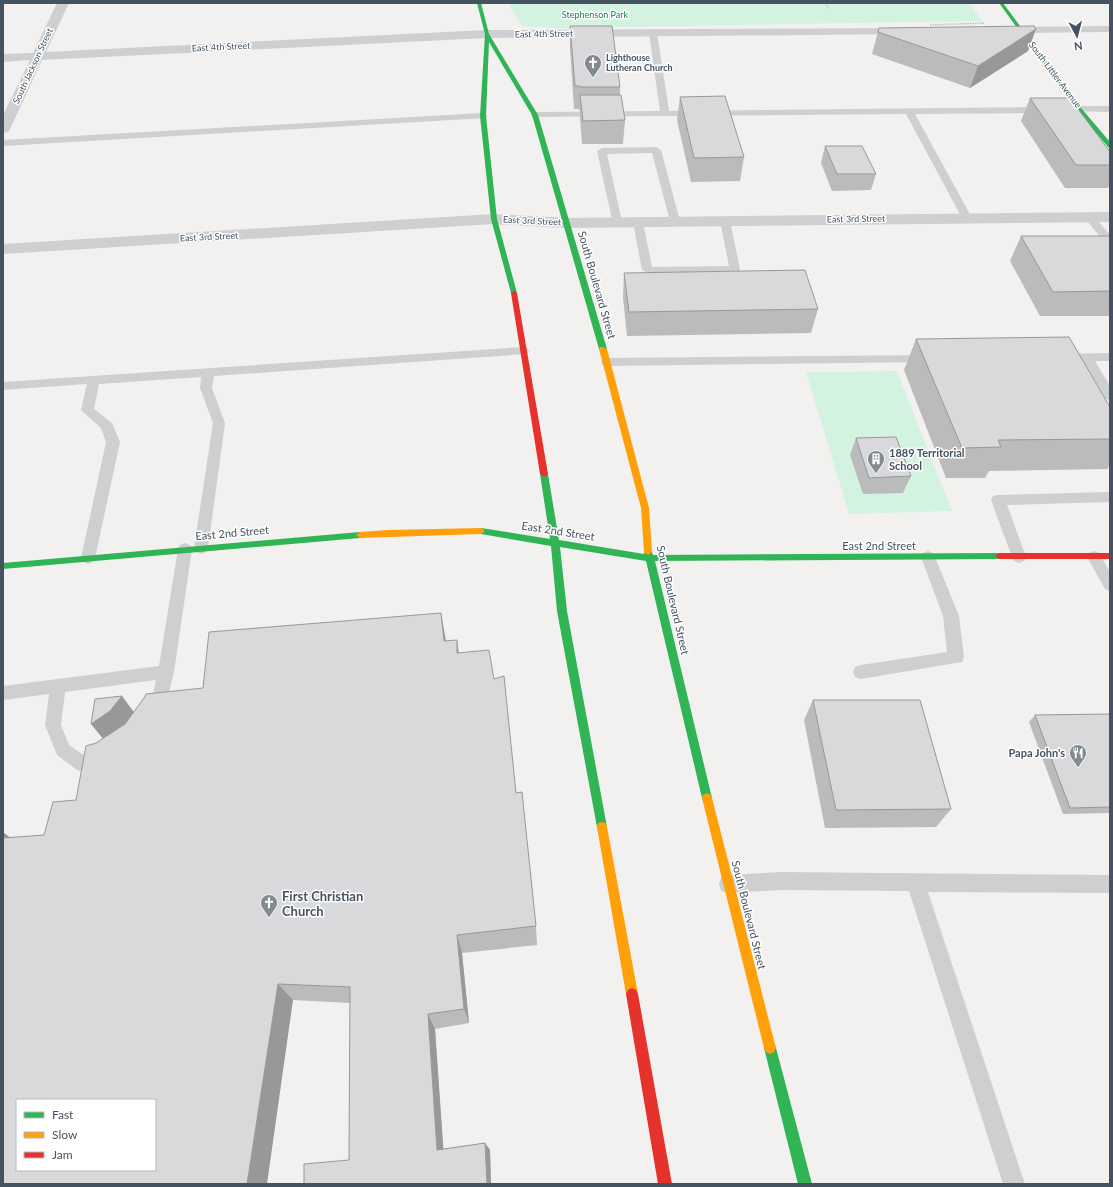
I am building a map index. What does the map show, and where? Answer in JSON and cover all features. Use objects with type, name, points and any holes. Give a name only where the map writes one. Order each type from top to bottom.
[{"type":"main road","name":"South Boulevard Street","points":[[479,3],[487,34],[535,115],[607,362],[645,508],[649,558],[728,884],[805,1184]]},
{"type":"main road","name":"South Littler Avenue","points":[[1001,3],[1080,109],[1110,146]]},
{"type":"main road","name":"South Boulevard Street","points":[[487,34],[483,116],[494,219],[512,284],[555,543],[562,612],[665,1184]]},
{"type":"main road","name":"East 2nd Street","points":[[3,566],[388,532],[480,531],[649,558],[1110,556]]},
{"type":"street","name":"South Jackson Street","points":[[3,129],[63,3]]},
{"type":"street","points":[[997,30],[1110,29]]},
{"type":"street","name":"East 4th Street","points":[[3,58],[487,34],[919,31]]},
{"type":"street","name":"East 3rd Street","points":[[3,249],[494,219],[566,223],[1110,217]]},
{"type":"lane","points":[[653,33],[664,114]]},
{"type":"lane","points":[[535,115],[1110,109]]},
{"type":"lane","points":[[909,111],[967,218]]},
{"type":"lane","points":[[3,143],[483,116]]},
{"type":"lane","points":[[617,222],[602,151],[656,150],[675,221]]},
{"type":"lane","points":[[1090,217],[1110,242]]},
{"type":"lane","points":[[638,222],[647,270],[735,270],[725,221]]},
{"type":"lane","points":[[3,386],[523,350]]},
{"type":"lane","points":[[1086,357],[1110,396]]},
{"type":"lane","points":[[1046,358],[1110,357]]},
{"type":"lane","points":[[607,362],[943,359]]},
{"type":"lane","points":[[200,548],[219,423],[206,388],[208,372]]},
{"type":"lane","points":[[88,558],[113,442],[107,426],[87,410],[94,380]]},
{"type":"lane","points":[[1019,557],[998,500],[1110,497]]},
{"type":"lane","points":[[150,728],[154,723],[166,672],[185,549]]},
{"type":"lane","points":[[861,672],[956,657],[951,616],[928,557]]},
{"type":"lane","points":[[1094,557],[1110,585]]},
{"type":"lane","points":[[3,693],[166,672]]},
{"type":"lane","points":[[58,687],[53,725],[63,750],[84,764],[111,761],[116,757]]},
{"type":"lane","points":[[728,884],[782,881],[1110,884]]},
{"type":"lane","points":[[916,883],[1014,1184]]},
{"type":"green space","name":"Stephenson Park","points":[[509,3],[969,3],[982,21],[551,28],[522,26]]},
{"type":"green space","points":[[897,371],[952,511],[849,514],[806,372]]},
{"type":"building","points":[[570,26],[612,26],[620,87],[575,86]]},
{"type":"building","points":[[1034,26],[1036,29],[978,66],[878,32],[879,28]]},
{"type":"building","points":[[580,95],[621,95],[625,120],[583,121]]},
{"type":"building","points":[[725,96],[744,157],[694,158],[680,97]]},
{"type":"building","points":[[1030,98],[1070,98],[1110,152],[1110,165],[1076,165]]},
{"type":"building","points":[[825,146],[862,146],[876,174],[837,174]]},
{"type":"building","points":[[1021,236],[1110,236],[1110,291],[1053,292]]},
{"type":"building","points":[[805,270],[818,309],[629,312],[624,273]]},
{"type":"building","points":[[1069,337],[1110,407],[1110,439],[998,440],[1001,447],[962,448],[916,339]]},
{"type":"building","points":[[896,437],[911,476],[869,478],[856,438]]},
{"type":"building","name":"First Christian Church","points":[[441,613],[444,641],[457,640],[457,653],[489,650],[494,679],[504,676],[516,793],[522,792],[536,926],[457,935],[464,1009],[428,1014],[437,1150],[485,1143],[487,1184],[304,1184],[304,1164],[349,1160],[350,987],[278,984],[247,1184],[3,1184],[3,838],[44,835],[53,802],[76,800],[86,746],[96,743],[125,724],[146,694],[203,688],[209,632]]},
{"type":"building","points":[[122,696],[110,711],[91,724],[95,699]]},
{"type":"building","points":[[813,700],[920,700],[951,809],[836,810]]},
{"type":"building","name":"Papa John's","points":[[1110,714],[1110,807],[1070,808],[1035,715]]},
{"type":"traffic: fast","points":[[479,3],[487,34],[535,115],[603,349]]},
{"type":"traffic: fast","points":[[1001,3],[1079,109],[1110,146]]},
{"type":"traffic: fast","points":[[487,34],[483,116],[494,219],[514,293]]},
{"type":"traffic: fast","points":[[544,474],[555,543],[562,611],[602,827]]},
{"type":"traffic: fast","points":[[481,531],[649,558],[999,556]]},
{"type":"traffic: fast","points":[[3,566],[360,535]]},
{"type":"traffic: fast","points":[[648,552],[707,798]]},
{"type":"traffic: fast","points":[[770,1048],[805,1184]]},
{"type":"traffic: slow","points":[[603,349],[645,508],[648,552]]},
{"type":"traffic: slow","points":[[360,535],[481,531]]},
{"type":"traffic: slow","points":[[707,798],[770,1048]]},
{"type":"traffic: slow","points":[[602,827],[632,994]]},
{"type":"traffic: jam","points":[[514,293],[544,474]]},
{"type":"traffic: jam","points":[[999,556],[1110,556]]},
{"type":"traffic: jam","points":[[632,994],[665,1184]]},
{"type":"place","name":"Lighthouse Lutheran Church","points":[[593,78]]},
{"type":"place","name":"1889 Territorial School","points":[[876,474]]},
{"type":"place","name":"Papa John's","points":[[1078,768]]},
{"type":"place","name":"First Christian Church","points":[[269,918]]}]
